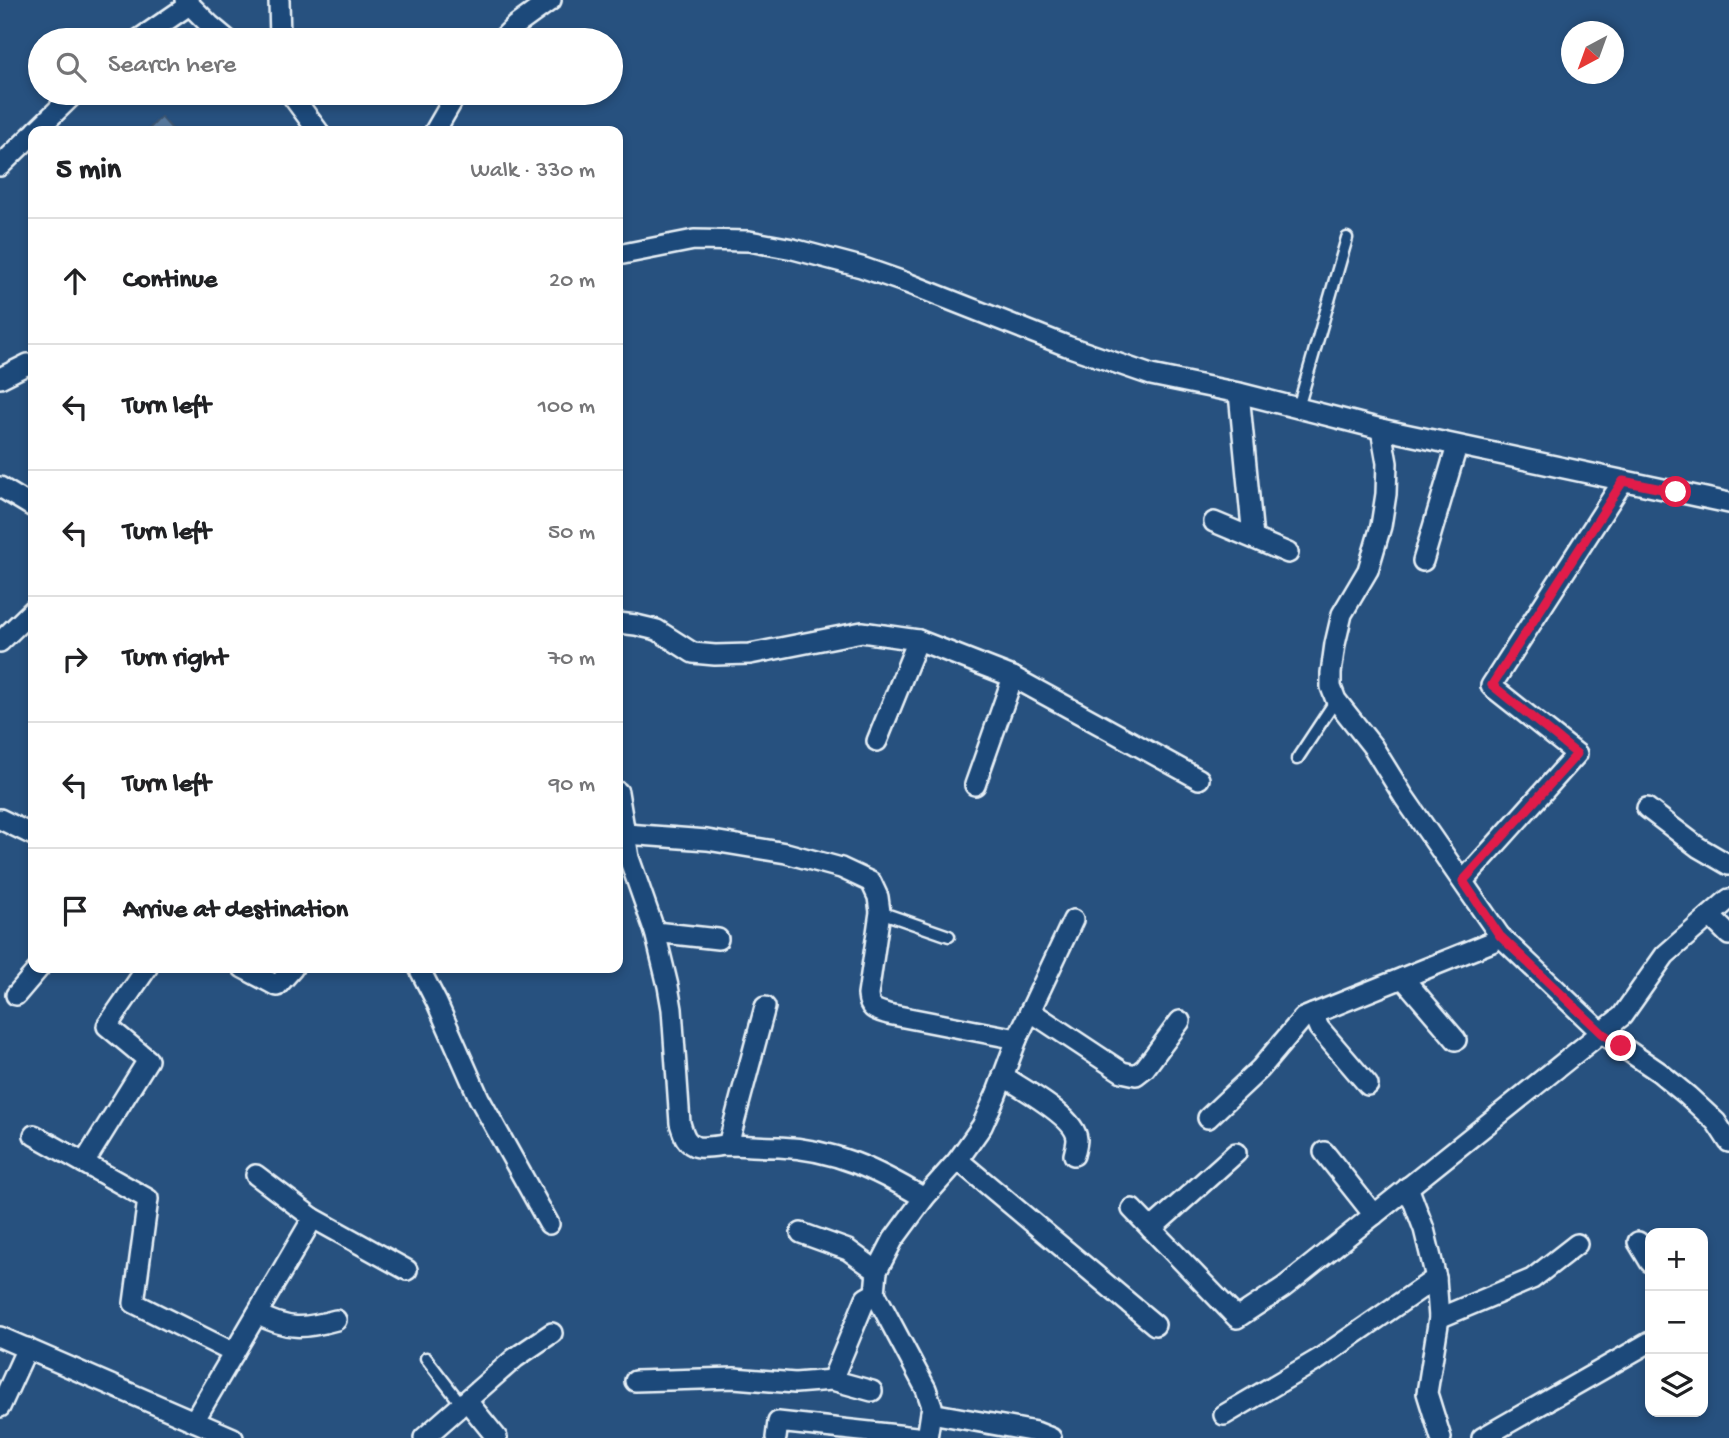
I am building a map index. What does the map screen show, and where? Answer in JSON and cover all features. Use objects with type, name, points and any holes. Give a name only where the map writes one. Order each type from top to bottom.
[{"type":"street","points":[[279,0],[280,28]]},
{"type":"street","points":[[513,28],[551,0]]},
{"type":"street","points":[[154,28],[187,3],[215,28]]},
{"type":"street","points":[[40,126],[62,105]]},
{"type":"street","points":[[299,105],[314,126]]},
{"type":"street","points":[[438,126],[450,105]]},
{"type":"street","points":[[0,166],[28,138]]},
{"type":"street","points":[[623,254],[694,240],[750,241],[793,249],[861,267],[907,283],[1067,346],[1151,375],[1239,393],[1381,429],[1729,503]]},
{"type":"street","points":[[0,378],[28,364]]},
{"type":"street","points":[[1239,393],[1253,538]]},
{"type":"street","points":[[1381,429],[1387,463],[1381,526],[1368,570],[1342,614],[1331,673],[1331,687],[1336,700],[1373,747],[1404,797],[1500,936],[1602,1033],[1659,1072],[1688,1096],[1716,1122],[1729,1142]]},
{"type":"street","points":[[1423,561],[1458,446]]},
{"type":"street","points":[[1463,881],[1577,754],[1492,685],[1623,481]]},
{"type":"street","points":[[0,487],[28,504]]},
{"type":"street","points":[[1214,522],[1287,553]]},
{"type":"street","points":[[0,642],[28,615]]},
{"type":"street","points":[[623,624],[657,630],[693,653],[715,655],[750,653],[862,632],[918,640],[1013,677],[1199,779]]},
{"type":"street","points":[[877,741],[918,640]]},
{"type":"street","points":[[975,785],[1013,677]]},
{"type":"street","points":[[1647,808],[1698,847],[1729,865]]},
{"type":"street","points":[[0,819],[28,833]]},
{"type":"street","points":[[623,821],[629,858],[655,932],[668,986],[680,1123],[690,1144],[698,1147],[728,1145],[818,1151],[873,1169],[924,1198]]},
{"type":"street","points":[[626,834],[707,840],[786,853],[841,869],[871,883],[878,897],[880,912],[868,995],[869,1003],[875,1010],[1017,1039]]},
{"type":"street","points":[[1132,1209],[1237,1318],[1284,1287],[1622,1016],[1665,955],[1729,899]]},
{"type":"street","points":[[1710,916],[1729,934]]},
{"type":"street","points":[[776,1438],[778,1422],[856,1434],[926,1438],[932,1406],[926,1389],[875,1293],[877,1271],[893,1240],[982,1126],[1017,1039],[1073,920]]},
{"type":"street","points":[[655,932],[718,939]]},
{"type":"street","points":[[1208,1118],[1260,1069],[1303,1018],[1492,942],[1500,936]]},
{"type":"street","points":[[16,995],[35,973]]},
{"type":"street","points":[[84,1163],[148,1060],[107,1026],[144,973]]},
{"type":"street","points":[[252,973],[277,986],[288,973]]},
{"type":"street","points":[[422,973],[479,1098],[549,1224]]},
{"type":"street","points":[[1404,978],[1456,1040]]},
{"type":"street","points":[[728,1145],[765,1007]]},
{"type":"street","points":[[1030,1012],[1122,1072],[1136,1075],[1145,1068],[1180,1021]]},
{"type":"street","points":[[1313,1014],[1319,1028],[1368,1085]]},
{"type":"street","points":[[1003,1076],[1058,1111],[1071,1124],[1077,1138],[1074,1156]]},
{"type":"street","points":[[34,1135],[148,1199],[134,1303],[234,1353]]},
{"type":"street","points":[[1324,1152],[1374,1215]]},
{"type":"street","points":[[1152,1229],[1236,1153]]},
{"type":"street","points":[[958,1160],[1155,1325]]},
{"type":"street","points":[[256,1175],[313,1218],[407,1270]]},
{"type":"street","points":[[1408,1187],[1424,1229],[1436,1278],[1439,1318],[1427,1393],[1441,1438]]},
{"type":"street","points":[[194,1421],[313,1218]]},
{"type":"street","points":[[801,1233],[848,1250],[877,1271]]},
{"type":"street","points":[[1638,1242],[1645,1254]]},
{"type":"street","points":[[1439,1318],[1532,1279],[1577,1244]]},
{"type":"street","points":[[1224,1415],[1319,1359],[1436,1278]]},
{"type":"street","points":[[832,1380],[866,1298],[875,1293]]},
{"type":"street","points":[[257,1314],[267,1320],[289,1326],[312,1326],[336,1320]]},
{"type":"street","points":[[424,1438],[515,1358],[552,1332]]},
{"type":"street","points":[[0,1337],[233,1438]]},
{"type":"street","points":[[1482,1438],[1645,1345]]},
{"type":"street","points":[[0,1406],[27,1348]]},
{"type":"street","points":[[635,1381],[733,1378],[795,1383],[832,1380],[872,1391]]},
{"type":"street","points":[[464,1403],[497,1438]]},
{"type":"street","points":[[931,1413],[1036,1432],[1051,1438]]},
{"type":"lane","points":[[1298,408],[1347,237]]},
{"type":"lane","points":[[1297,759],[1336,700]]},
{"type":"lane","points":[[880,912],[949,936]]},
{"type":"lane","points":[[426,1358],[464,1403]]},
{"type":"building","points":[[161,117],[169,126],[152,126]]},
{"type":"route","points":[[1621,1046],[1602,1033],[1500,936],[1463,881],[1577,754],[1492,685],[1623,481],[1676,492]]}]
